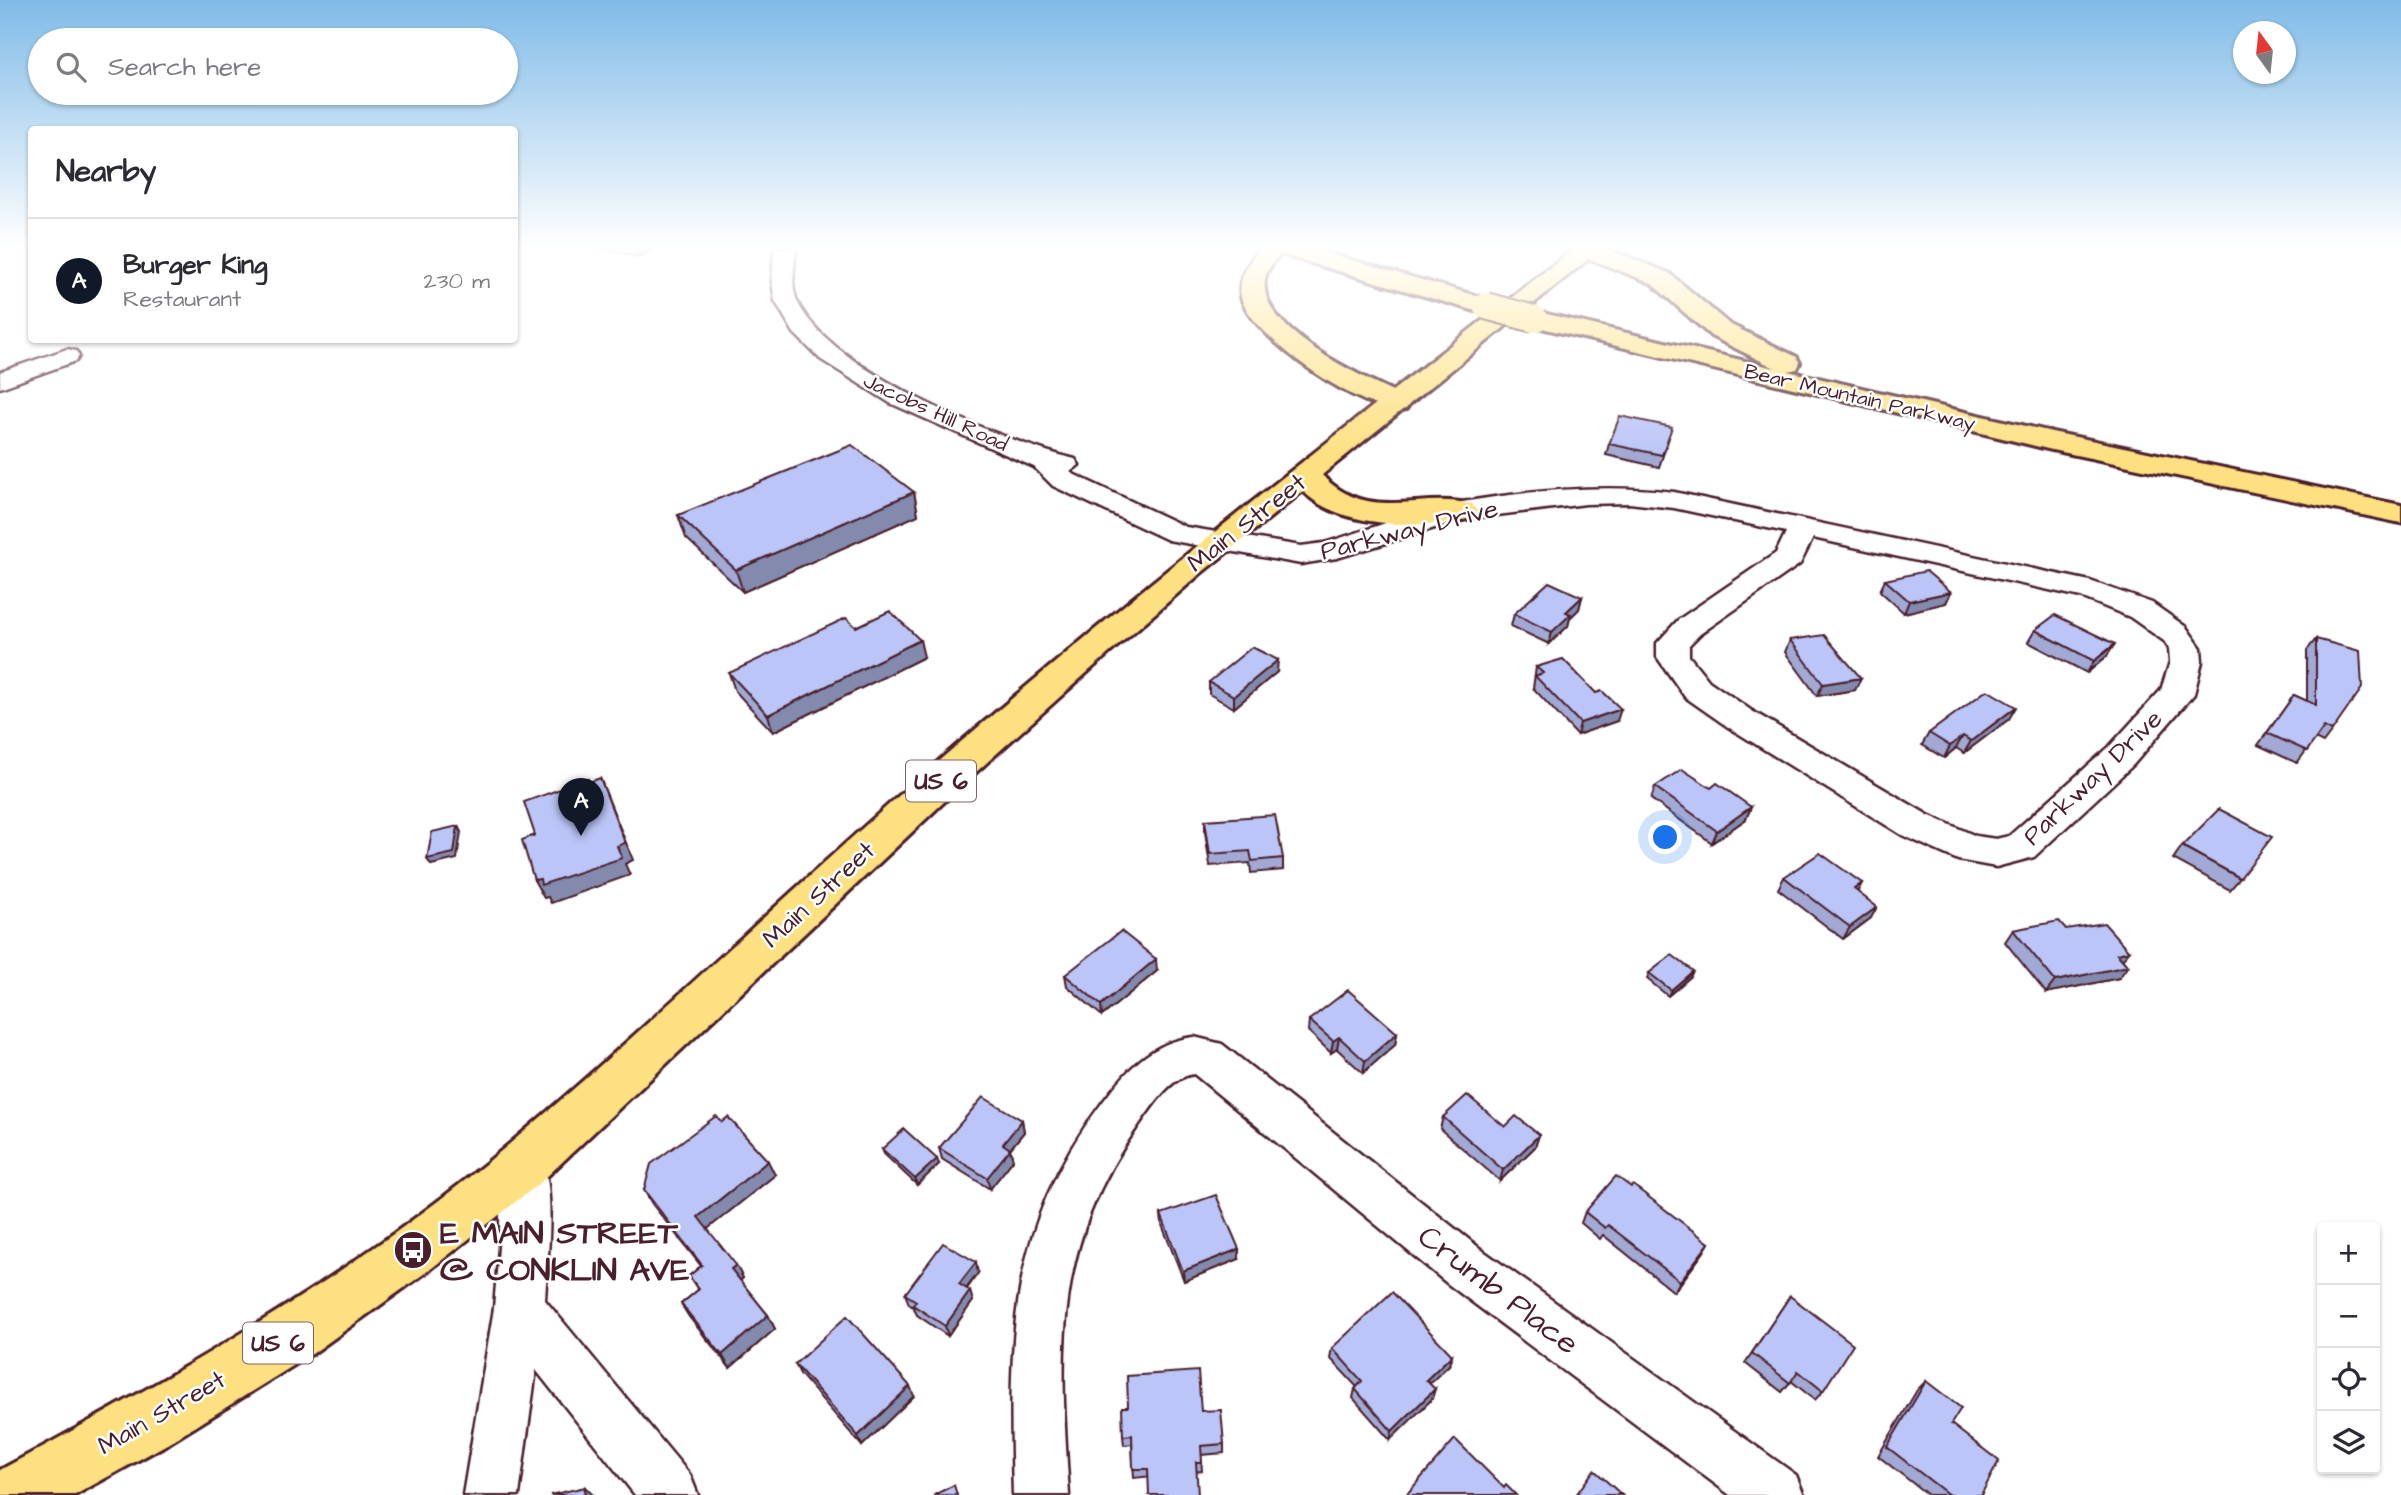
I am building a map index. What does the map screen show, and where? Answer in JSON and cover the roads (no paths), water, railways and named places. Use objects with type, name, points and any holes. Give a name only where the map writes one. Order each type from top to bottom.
[{"type":"main road","points":[[1267,318],[1282,338],[1324,368],[1396,403]]},
{"type":"main road","name":"Main Street","points":[[15,1495],[148,1422],[292,1334],[413,1250],[523,1165],[950,773],[1223,541],[1503,318]]},
{"type":"main road","name":"Bear Mountain Parkway","points":[[1550,318],[2013,432],[2401,514]]},
{"type":"main road","name":"Bear Mountain Parkway","points":[[1552,318],[2401,501]]},
{"type":"main road","points":[[1694,347],[1705,332],[1703,318]]},
{"type":"main road","points":[[1706,318],[1746,345],[1836,380]]},
{"type":"main road","points":[[1305,475],[1327,499],[1354,510],[1461,511]]},
{"type":"street","name":"Jacobs Hill Road","points":[[795,318],[825,354],[860,378],[1044,461],[1063,480],[1178,534],[1223,541]]},
{"type":"street","points":[[0,380],[67,356]]},
{"type":"street","name":"Parkway Drive","points":[[1223,541],[1301,555],[1327,552],[1461,511],[1573,497],[1629,495],[1674,500],[1803,527],[2090,590],[2141,610],[2175,634],[2185,648],[2186,662],[2177,694],[2121,756],[2021,847],[1996,853],[1971,850],[1915,825],[1740,719],[1698,689],[1673,656],[1673,643],[1689,627],[1789,558],[1803,527]]},
{"type":"street","name":"Crumb Place","points":[[1041,1495],[1037,1341],[1045,1272],[1069,1197],[1103,1134],[1140,1087],[1172,1059],[1188,1053],[1207,1057],[1465,1267],[1776,1495]]},
{"type":"street","points":[[491,1495],[519,1308],[524,1235],[523,1165]]},
{"type":"street","points":[[519,1308],[670,1495]]},
{"type":"place","name":"Burger King","points":[[581,836]]},
{"type":"place","name":"E MAIN STREET @ CONKLIN AVE","points":[[413,1250]]}]
